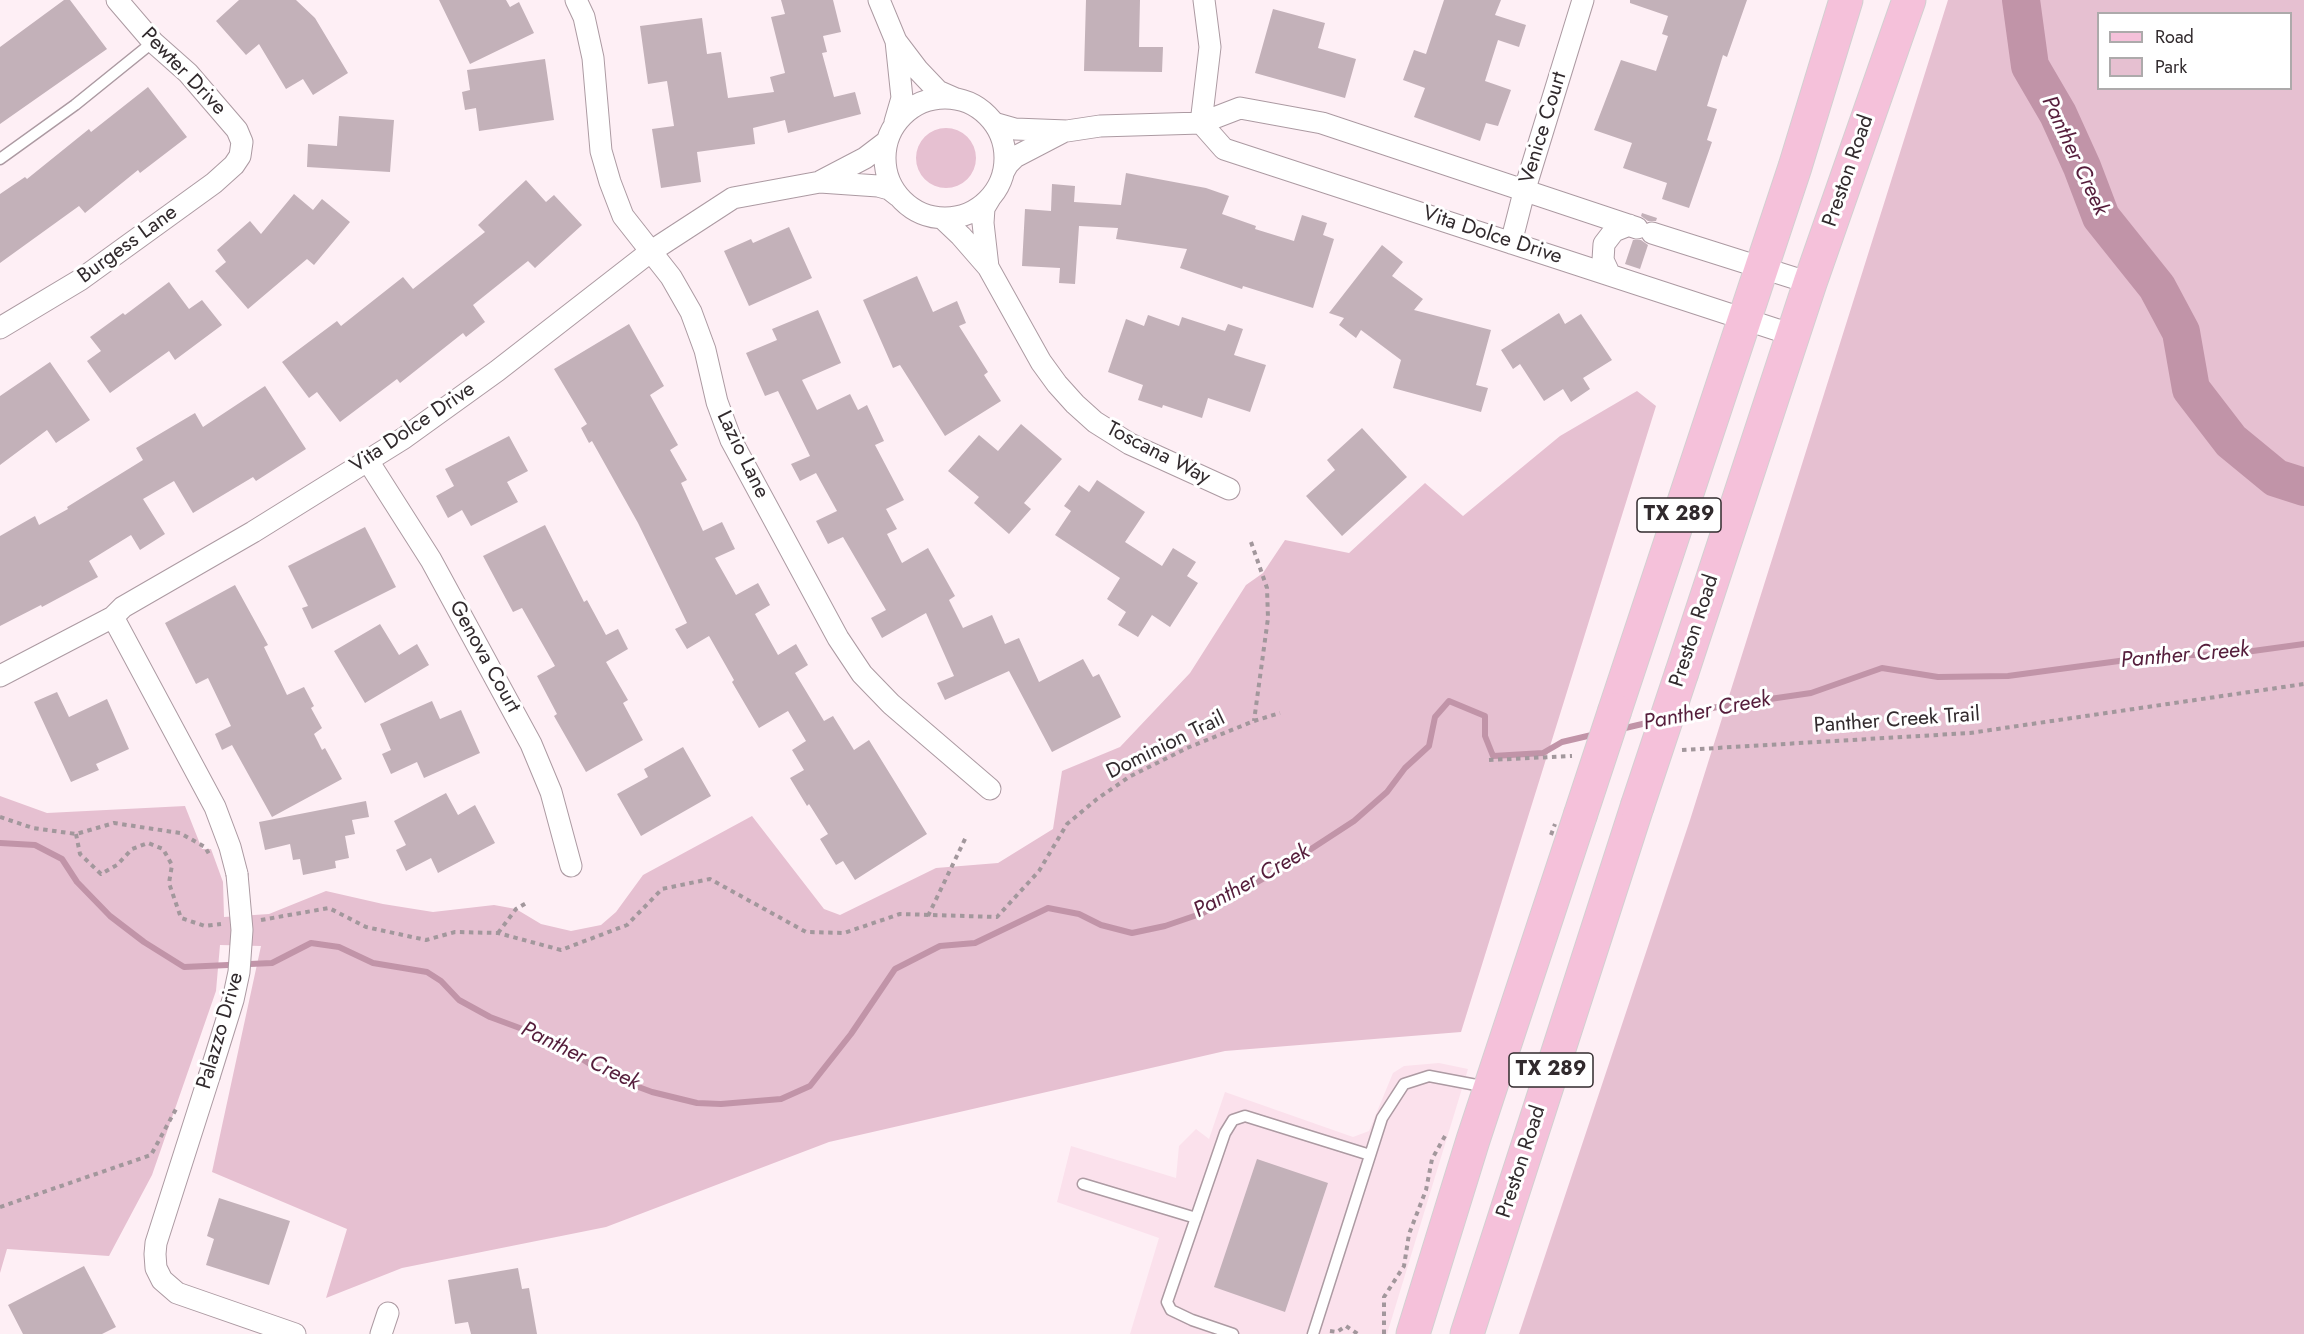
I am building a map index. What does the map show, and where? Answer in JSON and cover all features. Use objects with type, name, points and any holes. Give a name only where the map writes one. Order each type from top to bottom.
[{"type":"main road","name":"TX 289","points":[[1413,1334],[1491,1087],[1795,167],[1846,0]]},
{"type":"main road","name":"Preston Road","points":[[1467,1334],[1637,807],[1810,283],[1909,0]]},
{"type":"street","name":"Pewter Drive","points":[[117,0],[153,42],[188,73],[237,130],[242,147]]},
{"type":"street","name":"Lazio Lane","points":[[576,0],[584,17],[592,58],[601,151],[609,182],[623,216],[671,277],[691,312],[704,343],[717,402],[731,440],[846,651],[862,674],[881,694],[990,789]]},
{"type":"street","points":[[879,0],[896,40],[928,82],[938,91],[965,101],[983,111],[994,123],[1000,134],[1005,159],[1003,173]]},
{"type":"street","points":[[1201,123],[1210,47],[1204,0]]},
{"type":"street","name":"Venice Court","points":[[1511,243],[1578,5]]},
{"type":"street","points":[[896,40],[902,98],[890,133],[884,163],[891,187],[913,210],[942,218],[964,215],[976,210],[990,198],[1008,164],[1015,157],[1067,131]]},
{"type":"street","points":[[890,133],[912,107],[932,99],[954,98]]},
{"type":"street","points":[[994,123],[1015,129],[1067,131],[1100,126],[1201,123],[1240,108],[1322,123],[1524,192],[1810,283]]},
{"type":"street","name":"Vita Dolce Drive","points":[[1201,123],[1224,149],[1793,335]]},
{"type":"street","name":"Vita Dolce Drive","points":[[820,182],[865,158],[890,133]]},
{"type":"street","name":"Burgess Lane","points":[[0,328],[80,280],[214,183],[234,165],[242,147]]},
{"type":"street","name":"Vita Dolce Drive","points":[[0,676],[113,617],[123,607],[224,550],[368,461],[441,412],[650,252],[733,198],[820,182],[878,186],[889,189],[898,196]]},
{"type":"street","name":"Toscana Way","points":[[988,267],[983,223],[984,208],[990,198]]},
{"type":"street","name":"Toscana Way","points":[[942,218],[988,267],[1041,362],[1057,384],[1085,413],[1130,444],[1229,489]]},
{"type":"street","points":[[1610,275],[1603,260],[1604,244],[1614,231],[1639,228]]},
{"type":"street","name":"Genova Court","points":[[368,461],[427,554],[531,744],[551,792],[572,866]]},
{"type":"street","name":"Palazzo Drive","points":[[113,617],[215,807],[237,874],[242,916],[240,965],[233,1000],[155,1251],[156,1268],[161,1278],[177,1293],[295,1334]]},
{"type":"street","points":[[381,1334],[388,1313]]},
{"type":"lane","points":[[0,159],[75,105],[153,42]]},
{"type":"lane","points":[[1313,1334],[1382,1118],[1404,1084],[1429,1076],[1491,1087]]},
{"type":"lane","points":[[1233,1334],[1171,1310],[1167,1302],[1225,1133],[1233,1120],[1245,1116],[1370,1155]]},
{"type":"lane","points":[[1083,1184],[1196,1218]]},
{"type":"path","points":[[1251,542],[1268,588],[1268,618],[1254,720]]},
{"type":"path","name":"Panther Creek Trail","points":[[1677,750],[1970,733],[2304,684]]},
{"type":"path","name":"Dominion Trail","points":[[252,922],[329,908],[366,927],[426,940],[455,932],[498,933],[561,950],[627,925],[662,889],[710,879],[806,932],[844,933],[900,914],[997,917],[1039,871],[1067,824],[1096,799],[1129,777],[1187,748],[1254,720],[1280,713]]},
{"type":"path","points":[[1489,760],[1583,755]]},
{"type":"path","points":[[0,817],[33,828],[76,834],[114,823],[180,833],[205,847],[212,860]]},
{"type":"path","points":[[76,834],[80,854],[101,874],[117,865],[132,849],[148,843],[163,849],[172,865],[169,883],[181,918],[206,926],[224,924]]},
{"type":"path","points":[[928,916],[966,837]]},
{"type":"path","points":[[498,933],[516,909],[528,902]]},
{"type":"path","points":[[223,914],[223,935]]},
{"type":"path","points":[[0,1207],[151,1155],[179,1102]]},
{"type":"path","points":[[1384,1334],[1384,1296],[1404,1266],[1409,1234],[1426,1190],[1432,1159],[1446,1134]]},
{"type":"path","points":[[1329,1331],[1337,1332],[1346,1326],[1358,1334]]},
{"type":"shaded area","points":[[1439,1063],[1468,1069],[1387,1334],[1130,1334],[1159,1238],[1057,1202],[1071,1146],[1176,1178],[1179,1146],[1196,1129],[1209,1139],[1225,1092],[1353,1137],[1369,1131],[1393,1073],[1404,1066]]},
{"type":"green space","points":[[1948,0],[2304,0],[2304,1334],[1519,1334],[1690,820]]},
{"type":"green space","points":[[946,128],[967,137],[976,158],[967,179],[946,188],[925,179],[916,158],[925,137]]},
{"type":"green space","points":[[1637,391],[1656,406],[1461,1032],[1225,1051],[829,1142],[606,1227],[402,1268],[326,1298],[347,1229],[212,1172],[261,946],[220,945],[216,991],[152,1175],[109,1256],[7,1249],[0,1273],[0,796],[47,813],[185,806],[202,849],[211,849],[223,882],[224,917],[269,914],[326,891],[433,912],[494,905],[516,909],[541,924],[571,931],[601,925],[616,912],[643,875],[752,816],[824,909],[840,915],[936,868],[998,863],[1053,829],[1062,771],[1120,747],[1190,673],[1246,585],[1263,573],[1285,540],[1349,553],[1425,483],[1463,516],[1560,436]]},
{"type":"building","points":[[64,0],[70,0],[107,49],[0,124],[0,47]]},
{"type":"building","points":[[239,0],[296,0],[315,18],[348,73],[313,95],[303,79],[286,89],[259,44],[246,55],[216,21]]},
{"type":"building","points":[[439,0],[506,0],[510,7],[519,2],[534,33],[470,64]]},
{"type":"building","points":[[781,0],[833,0],[841,32],[823,36],[827,52],[822,53],[834,97],[855,92],[861,114],[788,133],[785,120],[753,128],[755,144],[697,152],[701,182],[661,188],[652,129],[674,126],[667,81],[648,84],[640,26],[702,18],[707,54],[721,52],[728,98],[774,92],[770,77],[785,73],[771,17],[785,14]]},
{"type":"building","points":[[1086,0],[1140,0],[1139,47],[1163,47],[1162,72],[1084,71]]},
{"type":"building","points":[[1444,0],[1501,0],[1495,15],[1526,25],[1519,47],[1498,40],[1485,81],[1511,90],[1498,126],[1486,123],[1480,141],[1414,117],[1425,88],[1403,80],[1414,50],[1426,54]]},
{"type":"building","points":[[1630,0],[1747,0],[1727,57],[1723,55],[1707,106],[1717,109],[1707,140],[1712,142],[1689,208],[1662,199],[1667,183],[1623,168],[1632,143],[1594,130],[1621,60],[1656,71],[1668,36],[1662,34],[1668,16],[1630,3]]},
{"type":"building","points":[[1273,9],[1325,23],[1318,48],[1356,59],[1345,98],[1255,73]]},
{"type":"building","points":[[545,59],[554,120],[479,131],[476,108],[465,110],[462,92],[470,90],[467,70]]},
{"type":"building","points":[[148,87],[187,137],[140,173],[138,170],[85,213],[79,206],[0,263],[0,194],[25,177],[27,179],[89,129],[91,132]]},
{"type":"building","points":[[339,116],[394,120],[390,172],[307,167],[308,144],[337,146]]},
{"type":"building","points":[[1126,173],[1206,188],[1229,196],[1222,214],[1256,226],[1255,229],[1294,241],[1302,215],[1327,223],[1323,235],[1334,239],[1313,308],[1243,286],[1242,289],[1180,268],[1187,249],[1116,239],[1118,228],[1079,226],[1075,284],[1059,283],[1060,268],[1022,266],[1025,209],[1051,211],[1052,184],[1075,186],[1074,202],[1121,205]]},
{"type":"building","points":[[526,180],[546,202],[554,195],[582,225],[535,268],[528,261],[473,305],[485,322],[466,337],[463,333],[400,383],[397,379],[340,422],[317,392],[309,398],[282,362],[337,321],[341,326],[403,277],[413,289],[485,232],[478,225]]},
{"type":"building","points":[[294,194],[313,210],[322,199],[350,222],[314,265],[307,259],[248,309],[215,271],[226,262],[217,250],[250,221],[261,234]]},
{"type":"building","points":[[1642,213],[1657,218],[1656,221],[1648,221],[1641,216]]},
{"type":"building","points":[[789,227],[812,278],[749,306],[724,251],[751,239],[753,243]]},
{"type":"building","points":[[1633,240],[1641,240],[1648,245],[1640,269],[1625,264]]},
{"type":"building","points":[[1382,245],[1403,262],[1392,276],[1423,299],[1414,310],[1491,330],[1476,385],[1488,388],[1481,412],[1393,388],[1401,360],[1361,330],[1356,338],[1339,325],[1344,318],[1329,313]]},
{"type":"building","points":[[917,276],[933,312],[957,301],[966,323],[959,326],[988,372],[984,375],[1001,401],[945,436],[900,365],[893,368],[863,300]]},
{"type":"building","points":[[169,282],[189,309],[202,300],[222,325],[175,360],[169,351],[110,393],[87,361],[101,351],[90,337],[123,313],[125,315]]},
{"type":"building","points":[[818,310],[841,363],[802,380],[817,410],[850,394],[858,410],[867,405],[884,441],[875,445],[904,500],[886,509],[897,529],[887,534],[902,563],[928,548],[955,596],[949,600],[963,628],[992,615],[1005,644],[1019,638],[1039,682],[1083,659],[1093,677],[1099,674],[1121,717],[1052,752],[1009,671],[945,700],[937,683],[954,676],[926,613],[882,638],[871,618],[886,610],[843,537],[828,544],[816,521],[837,511],[816,473],[800,481],[791,464],[810,456],[778,391],[765,396],[746,353],[777,340],[772,329]]},
{"type":"building","points":[[1559,313],[1565,324],[1581,314],[1612,360],[1583,378],[1590,389],[1571,402],[1563,389],[1544,401],[1520,364],[1513,369],[1501,350]]},
{"type":"building","points":[[1148,315],[1179,326],[1182,317],[1225,331],[1228,324],[1243,329],[1234,355],[1266,365],[1250,412],[1208,398],[1202,418],[1163,405],[1162,408],[1138,400],[1143,385],[1108,372],[1126,319],[1144,326]]},
{"type":"building","points":[[629,324],[664,386],[650,395],[678,445],[670,450],[687,480],[681,483],[703,531],[722,522],[735,549],[715,558],[736,595],[758,583],[770,605],[755,614],[778,655],[796,644],[808,665],[795,673],[824,721],[833,716],[854,750],[869,740],[927,834],[855,880],[843,861],[836,865],[820,839],[828,834],[790,778],[804,770],[792,750],[806,741],[788,711],[759,728],[709,636],[687,649],[675,629],[687,623],[638,523],[592,441],[589,443],[581,428],[587,424],[554,369]]},
{"type":"building","points":[[50,362],[90,420],[56,443],[47,430],[0,465],[0,396]]},
{"type":"building","points":[[265,386],[306,449],[256,481],[253,477],[193,513],[174,481],[143,499],[165,534],[140,550],[131,535],[89,561],[98,577],[0,626],[0,536],[35,516],[39,525],[68,509],[67,507],[143,460],[136,448],[195,413],[203,427]]},
{"type":"building","points":[[1021,424],[1062,459],[1024,503],[1031,509],[1009,534],[974,503],[979,497],[948,471],[979,435],[998,451]]},
{"type":"building","points":[[1362,428],[1407,477],[1342,536],[1306,496],[1335,470],[1327,460]]},
{"type":"building","points":[[509,436],[528,471],[507,482],[518,502],[471,526],[462,510],[448,518],[436,496],[454,486],[445,469]]},
{"type":"building","points":[[1097,480],[1145,512],[1125,542],[1162,566],[1173,548],[1196,562],[1187,576],[1198,583],[1170,627],[1152,615],[1138,637],[1118,625],[1126,612],[1107,599],[1120,578],[1055,535],[1071,511],[1064,506],[1079,485],[1089,492]]},
{"type":"building","points":[[545,525],[584,602],[587,600],[606,635],[618,629],[628,649],[606,662],[628,700],[623,703],[643,740],[586,772],[554,716],[557,714],[537,676],[555,666],[522,608],[513,612],[483,556]]},
{"type":"building","points":[[365,527],[396,587],[312,629],[302,608],[308,606],[288,566]]},
{"type":"building","points":[[235,585],[268,645],[264,647],[287,695],[304,687],[314,706],[311,708],[322,728],[314,734],[322,750],[325,748],[342,779],[272,817],[232,745],[222,750],[215,734],[231,726],[208,678],[196,684],[165,623]]},
{"type":"building","points":[[380,624],[399,655],[417,644],[429,665],[365,703],[334,651]]},
{"type":"building","points":[[57,692],[69,717],[107,699],[129,749],[96,764],[99,770],[71,782],[34,702]]},
{"type":"building","points":[[432,701],[440,719],[461,710],[480,753],[424,778],[417,762],[391,774],[382,754],[391,750],[380,724]]},
{"type":"building","points":[[683,747],[711,796],[641,836],[617,794],[648,777],[644,769]]},
{"type":"building","points":[[446,793],[458,815],[475,805],[495,843],[438,873],[431,858],[406,871],[396,850],[406,845],[394,821]]},
{"type":"building","points":[[366,801],[369,817],[352,820],[355,834],[345,836],[349,858],[335,861],[336,868],[303,875],[300,859],[293,860],[290,844],[265,850],[259,822]]},
{"type":"building","points":[[1257,1159],[1328,1183],[1285,1312],[1214,1287]]},
{"type":"building","points":[[219,1198],[290,1221],[269,1285],[206,1265],[214,1239],[207,1236]]},
{"type":"building","points":[[84,1266],[116,1327],[102,1334],[23,1334],[8,1305]]},
{"type":"building","points":[[518,1268],[522,1289],[529,1288],[537,1334],[471,1334],[468,1322],[455,1324],[448,1280]]},
{"type":"waterway","name":"Panther Creek","points":[[2021,0],[2030,66],[2058,114],[2101,217],[2157,287],[2181,332],[2191,389],[2231,441],[2276,478],[2304,487]]},
{"type":"waterway","name":"Panther Creek","points":[[1679,715],[1722,706],[1811,693],[1882,668],[1938,677],[2008,676],[2156,656],[2231,654],[2304,644]]},
{"type":"waterway","name":"Panther Creek","points":[[0,843],[35,845],[62,859],[77,882],[110,916],[144,942],[184,967],[272,963],[311,943],[339,947],[373,963],[427,972],[441,981],[459,1000],[490,1017],[552,1040],[609,1076],[652,1092],[697,1103],[721,1104],[781,1099],[810,1086],[851,1034],[895,969],[940,946],[975,943],[1048,908],[1079,914],[1101,925],[1132,933],[1165,926],[1203,913],[1282,868],[1354,821],[1387,792],[1405,768],[1429,746],[1435,717],[1449,701],[1485,716],[1485,736],[1493,756],[1543,753],[1562,742],[1596,734]]},
{"type":"waterway","name":"Panther Creek","points":[[1621,729],[1655,721]]}]
